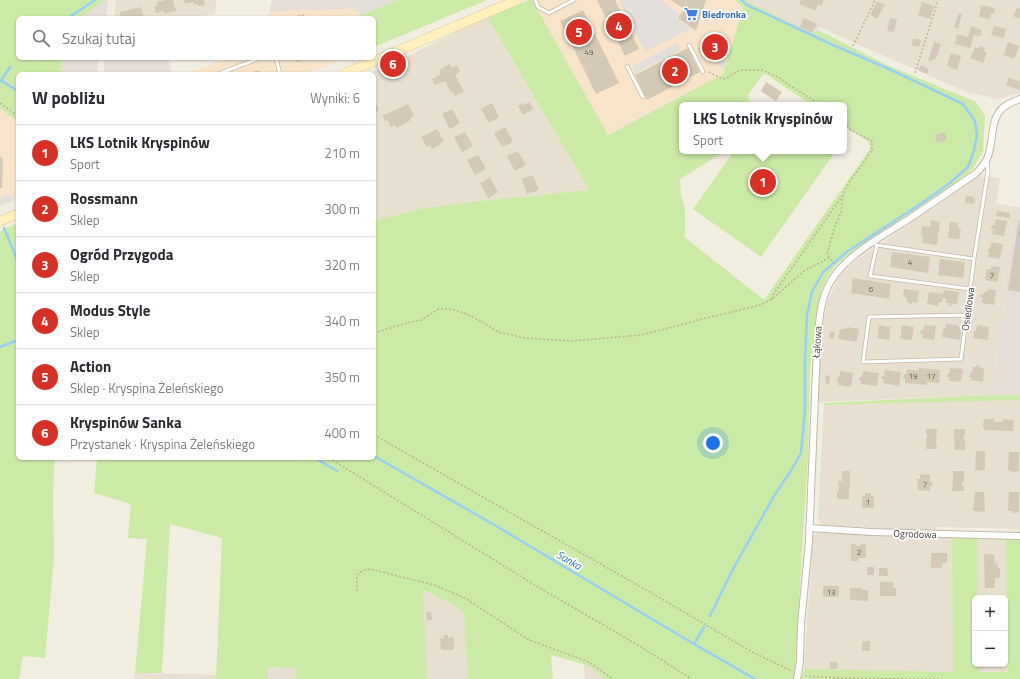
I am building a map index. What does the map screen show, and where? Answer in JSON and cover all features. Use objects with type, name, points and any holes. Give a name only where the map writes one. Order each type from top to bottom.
[{"type":"main road","points":[[349,72],[517,0]]},
{"type":"main road","points":[[0,221],[16,215]]},
{"type":"street","name":"Łąkowa","points":[[798,676],[809,528],[815,382],[820,315],[823,299],[830,282],[837,271],[849,259],[874,244],[982,168],[990,151],[995,120],[999,111],[1004,106],[1020,100]]},
{"type":"street","name":"Ogrodowa","points":[[809,528],[872,532],[1020,536]]},
{"type":"lane","points":[[535,0],[538,7],[549,12],[574,0]]},
{"type":"lane","points":[[689,45],[703,72]]},
{"type":"lane","points":[[223,72],[255,60]]},
{"type":"lane","points":[[276,60],[280,72]]},
{"type":"lane","points":[[627,66],[643,97]]},
{"type":"lane","name":"Osiedlowa","points":[[967,315],[869,317],[863,362],[961,359],[967,315],[974,259],[988,171],[986,161]]},
{"type":"lane","points":[[970,289],[870,276],[874,244],[974,259]]},
{"type":"path","points":[[853,46],[875,0]]},
{"type":"path","points":[[915,73],[938,0]]},
{"type":"path","points":[[703,72],[710,72],[720,78],[725,79],[740,70],[762,70],[780,78],[816,102]]},
{"type":"path","points":[[0,103],[16,115]]},
{"type":"path","points":[[772,299],[773,295],[843,194],[872,149],[872,141],[852,130],[847,125]]},
{"type":"path","points":[[836,266],[827,254],[834,228],[841,212],[843,194]]},
{"type":"path","points":[[376,332],[421,320],[439,309],[451,309],[467,314],[498,332],[525,338],[572,341],[641,335],[760,305],[772,299],[804,271],[829,258]]},
{"type":"path","points":[[376,436],[754,653],[798,676],[942,679]]},
{"type":"path","points":[[332,460],[538,587],[633,642],[692,679]]},
{"type":"path","points":[[358,591],[358,574],[363,570],[370,569],[434,585],[465,598],[529,640],[589,662],[613,679]]},
{"type":"shaded area","points":[[105,0],[108,0],[106,16],[83,16]]},
{"type":"shaded area","points":[[116,0],[216,0],[215,13],[204,16],[114,16]]},
{"type":"shaded area","points":[[272,0],[359,0],[359,3],[353,8],[310,11],[304,9],[269,13]]},
{"type":"shaded area","points":[[359,0],[397,0],[359,16],[359,13],[353,8],[359,3]]},
{"type":"shaded area","points":[[532,0],[734,0],[743,8],[723,74],[607,135]]},
{"type":"shaded area","points":[[619,0],[661,0],[679,14],[676,18],[691,29],[645,51]]},
{"type":"shaded area","points":[[747,0],[1020,0],[1020,93],[998,99],[969,93],[820,27],[814,34],[754,5]]},
{"type":"shaded area","points":[[353,8],[360,13],[359,16],[268,16],[269,13],[304,9],[310,11]]},
{"type":"shaded area","points":[[488,18],[589,190],[419,209],[376,220],[376,72],[372,72]]},
{"type":"shaded area","points":[[677,43],[680,50],[636,73],[633,66]]},
{"type":"shaded area","points":[[703,46],[726,63],[724,69],[698,50]]},
{"type":"shaded area","points":[[62,60],[99,60],[97,72],[60,72]]},
{"type":"shaded area","points":[[104,60],[168,60],[172,72],[104,72]]},
{"type":"shaded area","points":[[224,60],[342,60],[310,72],[190,72]]},
{"type":"shaded area","points":[[0,108],[16,120],[16,200],[0,206]]},
{"type":"shaded area","points":[[979,176],[1000,178],[996,203],[1016,207],[1003,291],[1008,292],[1005,315],[1001,315],[993,395],[818,402],[821,338],[827,303],[839,276],[854,262]]},
{"type":"shaded area","points":[[11,194],[14,200],[0,206],[0,199]]},
{"type":"shaded area","points":[[1016,207],[1020,207],[1020,395],[993,395],[1001,314],[1005,314],[1008,292],[1003,291]]},
{"type":"shaded area","points":[[1020,400],[1020,533],[1018,533],[1018,529],[936,527],[935,531],[823,525],[818,519],[824,405]]},
{"type":"shaded area","points":[[817,533],[952,537],[953,672],[804,669],[813,536]]},
{"type":"shaded area","points":[[977,537],[1006,539],[1007,595],[978,595]]},
{"type":"shaded area","points":[[422,590],[455,606],[464,613],[468,679],[427,679]]},
{"type":"shaded area","points":[[584,664],[590,666],[604,679],[585,679]]},
{"type":"shaded area","points":[[268,667],[296,668],[296,679],[268,679]]},
{"type":"shaded area","points":[[979,667],[1008,667],[1008,672],[979,672]]},
{"type":"shaded area","points":[[135,673],[217,675],[216,679],[134,679]]},
{"type":"green space","points":[[0,0],[105,0],[83,16],[16,16],[16,60],[62,60],[60,72],[16,72],[16,120],[0,108]]},
{"type":"green space","points":[[397,0],[487,0],[376,46],[376,16],[359,16]]},
{"type":"green space","points":[[532,0],[608,135],[723,74],[743,8],[735,0],[747,0],[754,5],[814,34],[818,30],[887,65],[976,102],[985,116],[983,152],[971,171],[839,262],[830,273],[822,288],[816,314],[810,370],[808,456],[793,679],[604,679],[590,666],[551,655],[553,679],[468,679],[464,613],[455,606],[423,590],[427,679],[296,679],[295,668],[268,667],[268,679],[216,679],[222,538],[170,524],[162,673],[135,673],[147,539],[128,538],[131,504],[94,493],[97,460],[376,460],[376,220],[419,209],[589,190],[488,18]],"holes":[[[764,73],[808,102],[847,102],[847,128],[869,142],[870,149],[764,300],[685,237],[685,209],[681,196],[680,179],[720,154],[679,154],[679,102],[749,102],[748,95]]]},
{"type":"green space","points":[[732,154],[833,155],[761,257],[693,209]]},
{"type":"green space","points":[[16,224],[16,460],[55,460],[53,495],[54,557],[45,658],[23,656],[19,679],[0,679],[0,231]]},
{"type":"green space","points":[[1020,395],[1020,400],[824,405],[823,403]]},
{"type":"green space","points":[[952,537],[977,537],[978,595],[972,595],[972,667],[979,667],[980,672],[1008,672],[1006,539],[1020,539],[1020,679],[801,679],[804,669],[953,672]]},
{"type":"building","points":[[173,0],[176,11],[164,14],[164,11],[156,13],[154,6],[158,5],[157,2]]},
{"type":"building","points":[[184,0],[204,0],[205,5],[194,5],[193,2],[185,4]]},
{"type":"building","points":[[597,0],[615,0],[639,49],[625,56]]},
{"type":"building","name":"Biedronka","points":[[671,0],[706,0],[696,31],[678,18],[684,9]]},
{"type":"building","points":[[801,0],[824,1],[821,6],[818,4],[815,11],[799,4]]},
{"type":"building","points":[[877,1],[885,5],[877,19],[870,15]]},
{"type":"building","points":[[922,2],[934,6],[930,19],[918,15]]},
{"type":"building","points":[[981,5],[995,8],[994,14],[991,14],[990,19],[979,17]]},
{"type":"building","points":[[141,7],[144,16],[121,16],[120,12]]},
{"type":"building","points":[[1017,8],[1020,9],[1020,19],[1013,16]]},
{"type":"building","points":[[583,10],[619,83],[596,94],[560,21]]},
{"type":"building","points":[[959,13],[962,14],[958,29],[954,27]]},
{"type":"building","points":[[804,18],[817,24],[812,33],[800,27]]},
{"type":"building","points":[[890,18],[897,19],[894,32],[887,31]]},
{"type":"building","points":[[971,26],[982,30],[980,36],[974,35],[970,48],[955,44],[957,34],[968,37]]},
{"type":"building","points":[[994,26],[1006,29],[1004,38],[991,35]]},
{"type":"building","points":[[913,38],[921,40],[919,47],[912,45]]},
{"type":"building","points":[[934,42],[941,44],[936,59],[933,59],[933,61],[928,60]]},
{"type":"building","points":[[1008,42],[1019,46],[1014,59],[1004,55]]},
{"type":"building","points":[[980,46],[985,48],[984,51],[987,52],[983,63],[970,58],[975,47],[978,49]]},
{"type":"building","points":[[688,48],[700,72],[647,100],[635,75]]},
{"type":"building","points":[[951,53],[961,56],[957,70],[947,66]]},
{"type":"building","points":[[450,64],[452,68],[457,65],[460,72],[455,75],[464,92],[455,96],[445,81],[435,85],[432,79],[441,74],[439,70]]},
{"type":"building","points":[[921,65],[929,69],[927,74],[918,70]]},
{"type":"building","points":[[1009,77],[1020,82],[1019,90],[1006,85]]},
{"type":"building","points":[[766,82],[782,92],[776,101],[761,91]]},
{"type":"building","points":[[529,102],[533,109],[523,115],[518,106]]},
{"type":"building","points":[[376,103],[379,110],[376,112]]},
{"type":"building","points":[[492,103],[499,117],[489,123],[481,109]]},
{"type":"building","points":[[408,104],[414,116],[410,118],[411,120],[396,128],[395,125],[391,127],[387,120],[385,121],[382,116]]},
{"type":"building","points":[[452,109],[460,123],[450,129],[442,114]]},
{"type":"building","points":[[505,127],[513,142],[502,147],[494,133]]},
{"type":"building","points":[[437,129],[444,141],[432,149],[430,145],[427,147],[421,137]]},
{"type":"building","points":[[465,132],[473,146],[462,152],[454,137]]},
{"type":"building","points":[[945,132],[947,140],[937,143],[935,135]]},
{"type":"building","points":[[518,151],[526,165],[515,171],[507,156]]},
{"type":"building","points":[[478,155],[486,169],[475,175],[467,160]]},
{"type":"building","points":[[0,156],[3,159],[2,188],[0,188]]},
{"type":"building","points":[[533,175],[539,190],[527,194],[522,179]]},
{"type":"building","points":[[490,178],[498,192],[488,198],[480,183]]},
{"type":"building","points":[[966,196],[974,197],[975,203],[965,203]]},
{"type":"building","points":[[997,211],[1010,213],[1010,218],[996,216]]},
{"type":"building","points":[[996,219],[1007,221],[1004,236],[992,234],[992,225],[994,226]]},
{"type":"building","points":[[931,220],[940,222],[937,245],[922,243],[922,226],[930,227]]},
{"type":"building","points":[[1020,220],[1020,292],[1008,290]]},
{"type":"building","points":[[950,222],[958,223],[958,228],[961,229],[959,239],[948,238]]},
{"type":"building","points":[[991,242],[1003,244],[1000,259],[988,257],[988,249],[990,249]]},
{"type":"building","points":[[892,252],[930,257],[928,273],[890,267]]},
{"type":"building","points":[[940,259],[965,262],[963,278],[938,275]]},
{"type":"building","points":[[991,266],[1000,267],[997,282],[985,280],[987,269],[991,269]]},
{"type":"building","points":[[853,278],[891,284],[889,299],[851,293]]},
{"type":"building","points":[[904,289],[919,291],[917,303],[912,302],[912,304],[906,301],[906,297],[903,297]]},
{"type":"building","points":[[988,289],[996,290],[994,305],[982,303],[983,298],[980,297],[980,294],[983,295]]},
{"type":"building","points":[[944,290],[959,292],[957,304],[948,306],[949,303],[946,303],[946,299],[943,298],[942,302],[939,302],[938,306],[927,304],[929,292],[943,294]]},
{"type":"building","points":[[946,324],[958,325],[958,327],[961,327],[960,340],[942,337],[943,329],[945,329]]},
{"type":"building","points":[[879,325],[891,327],[889,340],[877,338]]},
{"type":"building","points":[[902,325],[914,327],[912,340],[900,339]]},
{"type":"building","points":[[924,325],[936,326],[934,340],[922,338],[923,334],[920,334],[921,330],[923,331]]},
{"type":"building","points":[[977,325],[989,327],[988,340],[973,338]]},
{"type":"building","points":[[847,327],[859,329],[857,342],[838,339],[840,329],[846,329]]},
{"type":"building","points":[[830,331],[835,332],[834,339],[829,338]]},
{"type":"building","points":[[976,365],[980,366],[980,368],[984,368],[983,382],[971,380],[971,377],[969,377],[970,373],[972,373],[973,367],[976,367]]},
{"type":"building","points":[[919,368],[940,370],[939,383],[927,382],[927,385],[905,383],[905,379],[903,379],[907,369],[919,371]]},
{"type":"building","points":[[950,368],[963,369],[961,382],[949,381],[949,377],[947,377],[948,373],[950,374]]},
{"type":"building","points":[[885,370],[901,372],[899,386],[883,383],[884,379],[881,379],[882,376],[884,376]]},
{"type":"building","points":[[840,371],[853,373],[851,387],[838,385],[839,381],[837,381],[838,376],[840,377]]},
{"type":"building","points":[[863,371],[879,373],[877,386],[861,384],[861,380],[859,380],[860,377],[862,377]]},
{"type":"building","points":[[826,375],[830,376],[829,384],[825,383]]},
{"type":"building","points":[[984,419],[994,419],[994,422],[1003,422],[1003,419],[1013,420],[1013,431],[984,430]]},
{"type":"building","points":[[926,429],[937,429],[937,449],[926,449]]},
{"type":"building","points":[[954,429],[965,429],[963,439],[965,439],[965,450],[954,450]]},
{"type":"building","points":[[976,451],[985,451],[985,470],[975,470]]},
{"type":"building","points":[[1009,452],[1019,452],[1019,471],[1012,472],[1008,470]]},
{"type":"building","points":[[842,471],[850,471],[849,499],[837,499],[837,492],[839,492],[838,481],[842,481]]},
{"type":"building","points":[[953,471],[964,471],[964,482],[962,482],[962,486],[964,486],[964,491],[952,491]]},
{"type":"building","points":[[930,474],[930,482],[932,482],[933,486],[930,486],[930,491],[918,490],[917,479],[920,479],[920,475]]},
{"type":"building","points":[[975,492],[984,492],[985,511],[973,511]]},
{"type":"building","points":[[1009,492],[1019,492],[1019,512],[1012,513],[1012,511],[1008,511]]},
{"type":"building","points":[[865,493],[871,493],[871,496],[874,496],[874,508],[862,508],[862,496],[865,496]]},
{"type":"building","points":[[851,544],[860,546],[860,544],[866,544],[866,558],[858,558],[858,561],[851,561]]},
{"type":"building","points":[[931,553],[947,553],[947,563],[942,563],[942,568],[931,568]]},
{"type":"building","points":[[984,554],[994,554],[995,564],[998,563],[998,568],[1000,568],[1000,578],[995,578],[995,588],[985,588]]},
{"type":"building","points":[[867,567],[874,567],[874,575],[867,575]]},
{"type":"building","points":[[879,568],[887,568],[888,576],[879,576]]},
{"type":"building","points":[[880,582],[893,582],[893,588],[896,588],[896,596],[880,596]]},
{"type":"building","points":[[823,586],[839,586],[839,597],[823,597]]},
{"type":"building","points":[[850,588],[862,588],[862,590],[868,590],[868,601],[850,600]]},
{"type":"building","points":[[426,612],[431,612],[432,620],[427,620]]},
{"type":"building","points":[[444,635],[448,635],[448,638],[454,637],[454,650],[441,650],[440,638],[444,638]]},
{"type":"building","points":[[862,641],[870,641],[870,651],[862,651]]},
{"type":"building","points":[[830,662],[837,662],[837,669],[830,669]]},
{"type":"waterway","points":[[71,16],[95,0]]},
{"type":"waterway","points":[[710,616],[732,571],[774,496],[801,453],[805,410],[807,315],[812,292],[823,272],[848,251],[950,183],[968,167],[974,151],[977,135],[975,121],[963,104],[747,5],[741,0]]},
{"type":"waterway","points":[[1,81],[10,67]]},
{"type":"waterway","name":"Sanka","points":[[0,80],[16,90]]},
{"type":"waterway","points":[[4,228],[16,257]]},
{"type":"waterway","points":[[0,347],[16,341]]},
{"type":"waterway","name":"Sanka","points":[[376,457],[491,523],[755,679]]},
{"type":"waterway","points":[[318,460],[337,471]]},
{"type":"waterway","points":[[694,644],[704,627]]},
{"type":"place","name":"Biedronka","points":[[691,14]]},
{"type":"place","name":"Modus Style","points":[[619,26]]},
{"type":"place","name":"Action","points":[[579,32]]},
{"type":"place","name":"Ogród Przygoda","points":[[715,47]]},
{"type":"place","name":"Kryspinów Sanka","points":[[393,64]]},
{"type":"place","name":"Rossmann","points":[[675,71]]},
{"type":"place","name":"LKS Lotnik Kryspinów","points":[[763,182]]}]
